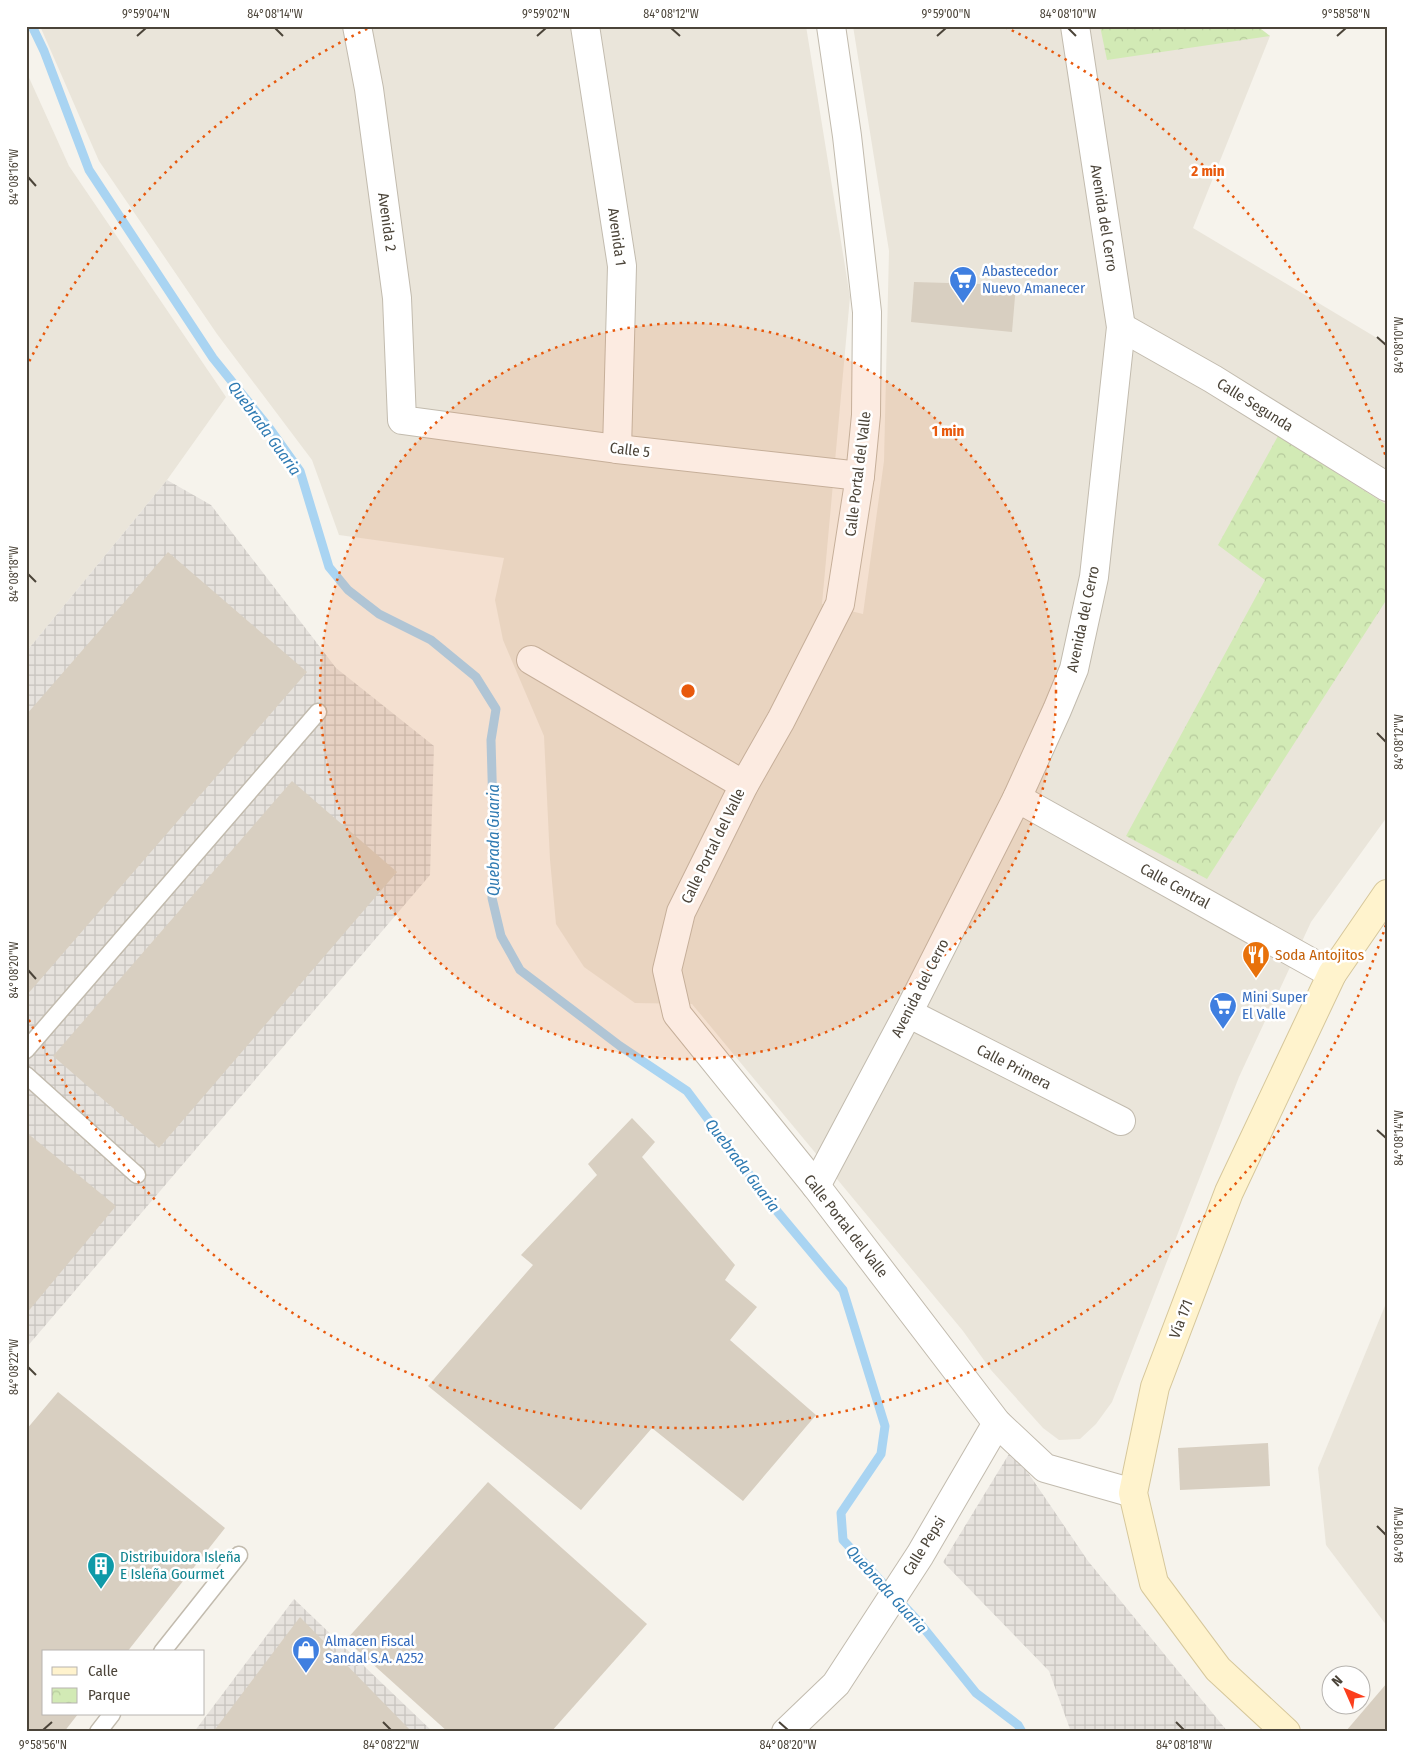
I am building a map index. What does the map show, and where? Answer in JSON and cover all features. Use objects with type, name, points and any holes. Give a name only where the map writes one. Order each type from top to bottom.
[{"type":"main road","name":"Vía 171","points":[[1286,1732],[1218,1669],[1154,1583],[1133,1493],[1155,1387],[1229,1192],[1332,974],[1387,894]]},
{"type":"street","name":"Avenida 2","points":[[357,26],[369,89],[397,298],[402,420]]},
{"type":"street","name":"Avenida 1","points":[[585,26],[622,266],[617,449]]},
{"type":"street","name":"Calle Portal del Valle","points":[[831,26],[847,136],[868,312],[866,416],[860,476],[840,604],[781,720],[744,784],[681,912],[667,970],[677,1014],[816,1186],[997,1423],[1044,1468],[1133,1493]]},
{"type":"street","name":"Avenida del Cerro","points":[[816,1186],[908,1013],[1017,798],[1074,669],[1094,577],[1121,327],[1075,26]]},
{"type":"street","name":"Calle Segunda","points":[[1121,327],[1213,379],[1387,487]]},
{"type":"street","name":"Calle 5","points":[[402,420],[617,449],[860,476]]},
{"type":"street","points":[[531,660],[744,784]]},
{"type":"street","name":"Calle Central","points":[[1017,798],[1332,974]]},
{"type":"street","name":"Calle Primera","points":[[908,1013],[1121,1121]]},
{"type":"street","name":"Calle Pepsi","points":[[786,1732],[836,1684],[882,1610],[920,1555],[997,1423]]},
{"type":"lane","points":[[26,1050],[318,712]]},
{"type":"lane","points":[[26,1075],[137,1175]]},
{"type":"lane","points":[[164,1650],[239,1555]]},
{"type":"lane","points":[[98,1732],[110,1716]]},
{"type":"shaded area","points":[[40,26],[806,26],[850,297],[822,604],[863,614],[884,461],[889,251],[853,26],[1257,26],[1270,36],[1193,228],[1387,344],[1387,817],[1311,922],[1239,1077],[1112,1402],[1096,1424],[1080,1439],[1059,1440],[1043,1428],[991,1370],[963,1331],[692,1004],[635,1003],[584,967],[556,924],[550,860],[544,736],[503,640],[495,600],[504,558],[339,535],[312,460],[217,334],[99,161]]},
{"type":"shaded area","points":[[26,71],[69,166],[226,397],[167,480],[26,652]]},
{"type":"shaded area","points":[[167,480],[211,505],[336,668],[434,746],[430,875],[26,1348],[26,652]]},
{"type":"shaded area","points":[[1387,1301],[1387,1626],[1326,1545],[1318,1468]]},
{"type":"shaded area","points":[[1012,1449],[1088,1561],[1228,1732],[1071,1732],[1049,1671],[943,1562]]},
{"type":"shaded area","name":"Almacen Fiscal Sandal S.A. A252","points":[[294,1599],[433,1732],[194,1732]]},
{"type":"green space","points":[[1100,26],[1257,26],[1270,36],[1107,60]]},
{"type":"green space","points":[[1278,436],[1387,505],[1387,599],[1207,879],[1126,836],[1265,580],[1218,545]]},
{"type":"building","name":"Abastecedor Nuevo Amanecer","points":[[914,282],[1016,285],[1012,332],[911,322]]},
{"type":"building","points":[[168,552],[307,672],[26,996],[26,715]]},
{"type":"building","points":[[292,781],[397,872],[159,1148],[53,1056]]},
{"type":"building","points":[[632,1118],[655,1142],[642,1157],[735,1265],[725,1280],[757,1307],[730,1340],[816,1415],[743,1501],[652,1428],[581,1510],[428,1386],[533,1265],[521,1255],[597,1175],[588,1164]]},
{"type":"building","points":[[26,1132],[116,1206],[26,1314]]},
{"type":"building","name":"Distribuidora Isleña E Isleña Gourmet","points":[[58,1392],[225,1528],[129,1650],[42,1650],[42,1716],[76,1716],[64,1732],[26,1732],[26,1430]]},
{"type":"building","points":[[1268,1443],[1270,1486],[1180,1490],[1178,1448]]},
{"type":"building","points":[[488,1482],[647,1624],[551,1732],[448,1732],[346,1640]]},
{"type":"building","name":"Almacen Fiscal Sandal S.A. A252","points":[[300,1617],[412,1732],[213,1732]]},
{"type":"building","points":[[1387,1683],[1387,1732],[1347,1732],[1359,1716],[1370,1716],[1370,1703]]},
{"type":"waterway","name":"Quebrada Guaria","points":[[32,26],[44,51],[89,170],[213,358],[270,429],[300,471],[329,567],[348,590],[379,614],[431,640],[476,677],[496,709],[491,740],[494,846],[492,898],[501,936],[520,970],[620,1046],[687,1091],[776,1210],[843,1290],[885,1426],[881,1454],[841,1513],[843,1540],[918,1621],[976,1693],[1018,1725],[1022,1732]]},
{"type":"place","name":"Abastecedor Nuevo Amanecer","points":[[963,304]]},
{"type":"place","name":"Soda Antojitos","points":[[1256,979]]},
{"type":"place","name":"Mini Super El Valle","points":[[1223,1030]]},
{"type":"place","name":"Distribuidora Isleña E Isleña Gourmet","points":[[101,1590]]},
{"type":"place","name":"Almacen Fiscal Sandal S.A. A252","points":[[306,1674]]}]
